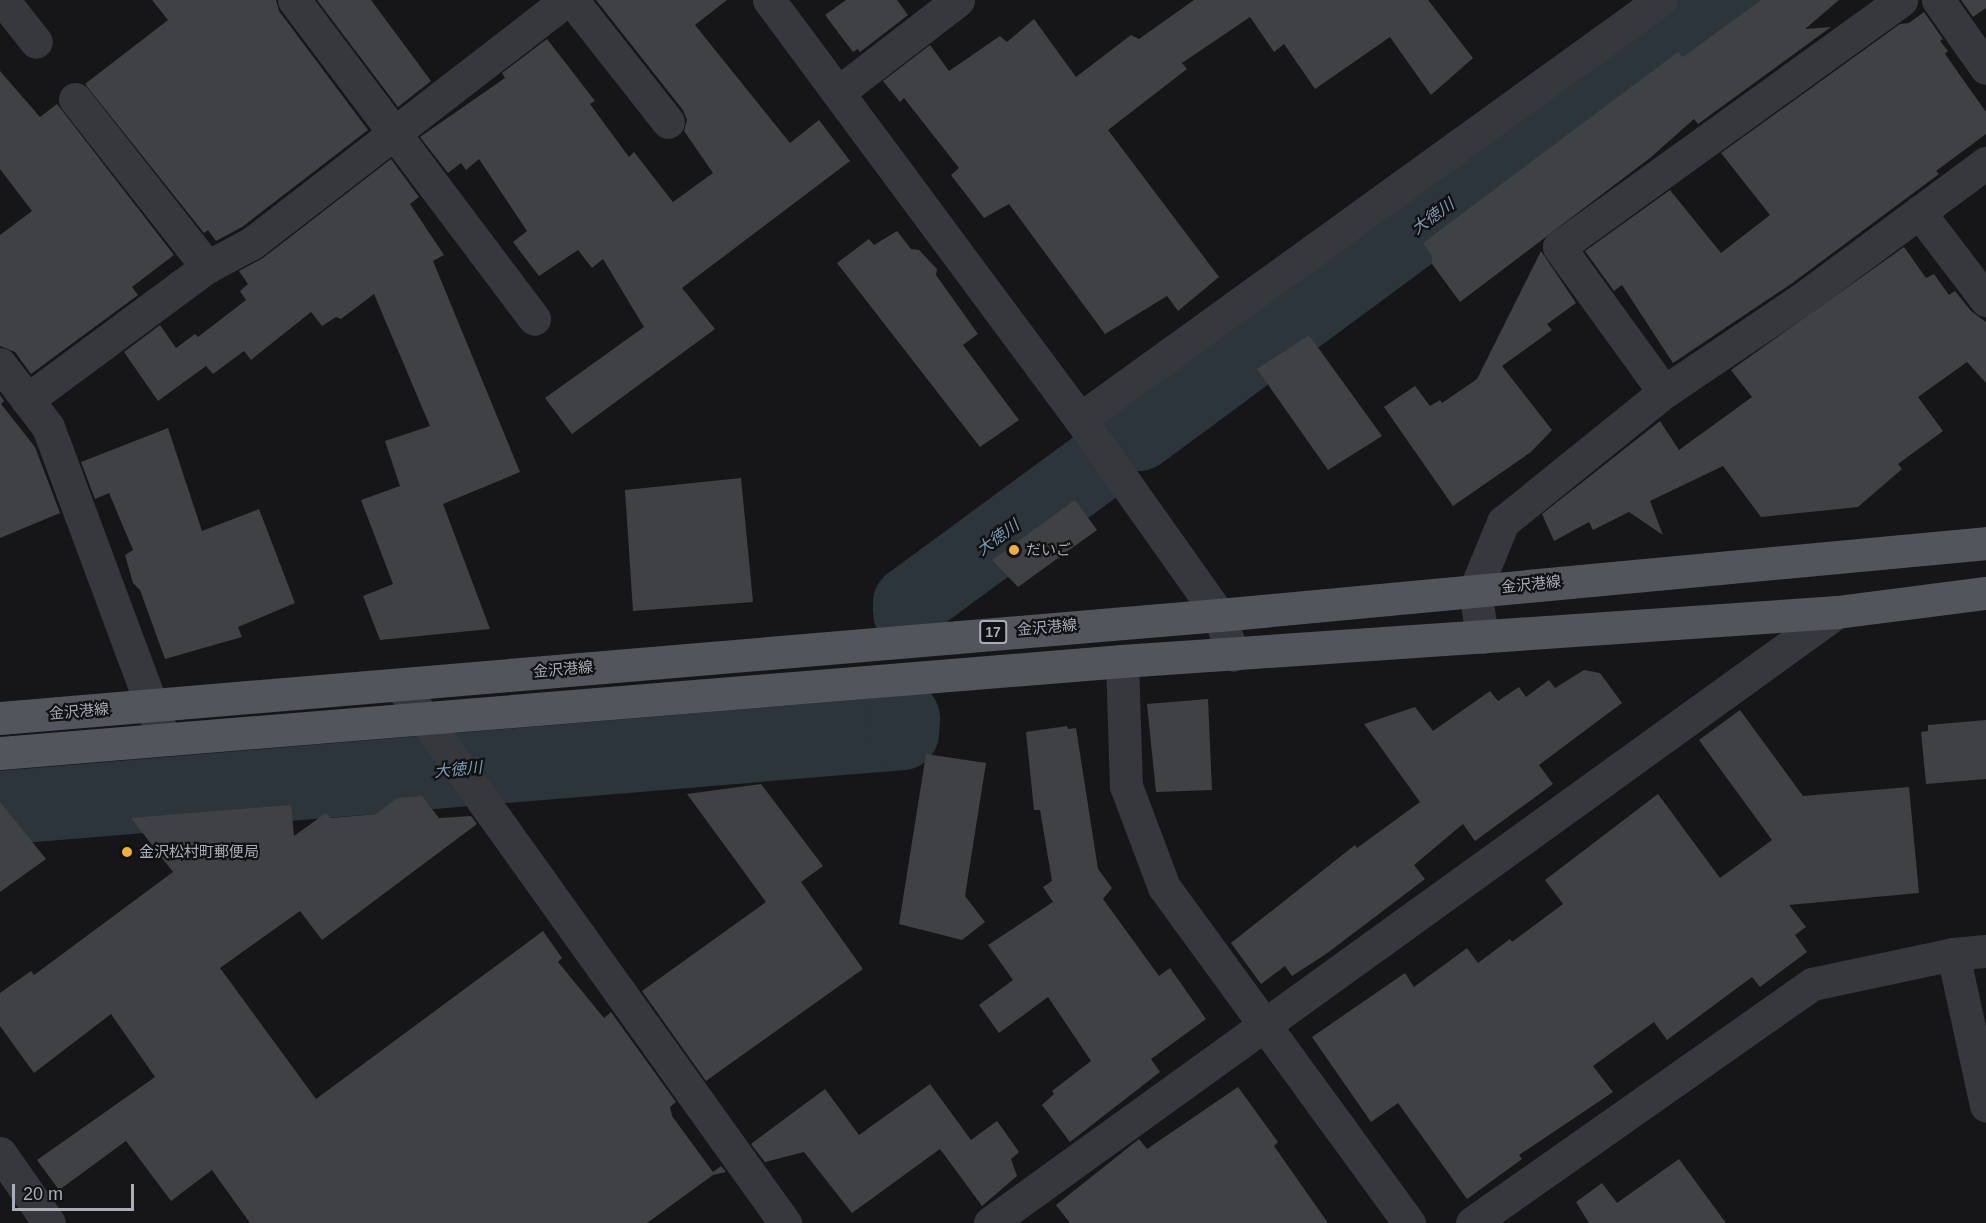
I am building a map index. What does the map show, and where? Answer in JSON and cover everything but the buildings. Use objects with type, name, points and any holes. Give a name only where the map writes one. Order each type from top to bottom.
[{"type":"main road","name":"金沢港線","points":[[0,718],[1220,615],[1986,543]]},
{"type":"main road","points":[[0,753],[1122,661],[1836,612],[1986,593]]},
{"type":"street","points":[[3,0],[36,42]]},
{"type":"street","points":[[294,0],[392,134],[534,319]]},
{"type":"street","points":[[27,400],[207,267],[252,243],[566,0]]},
{"type":"street","points":[[572,0],[668,122]]},
{"type":"street","points":[[769,0],[840,91],[1220,615],[1233,655]]},
{"type":"street","points":[[840,91],[958,0]]},
{"type":"street","points":[[1080,419],[1660,0]]},
{"type":"street","points":[[1664,392],[1558,247],[1901,0]]},
{"type":"street","points":[[1938,0],[1986,68]]},
{"type":"street","points":[[75,99],[207,267]]},
{"type":"street","points":[[1482,637],[1475,590],[1503,522],[1664,392],[1986,163]]},
{"type":"street","points":[[1918,212],[1986,300]]},
{"type":"street","points":[[0,364],[48,427],[165,741]]},
{"type":"street","points":[[990,1223],[1836,612]]},
{"type":"street","points":[[1122,661],[1126,786],[1164,887],[1409,1223]]},
{"type":"street","points":[[400,684],[472,789],[785,1223]]},
{"type":"street","points":[[1472,1223],[1812,984],[1953,954],[1986,951]]},
{"type":"street","points":[[1953,954],[1986,1105]]},
{"type":"street","points":[[0,1153],[49,1223]]},
{"type":"waterway","name":"大徳川","points":[[1139,434],[1727,0]]},
{"type":"waterway","name":"大徳川","points":[[910,612],[910,603],[1094,468]]},
{"type":"waterway","name":"大徳川","points":[[0,808],[902,733],[903,718]]},
{"type":"place","name":"だいご","points":[[1014,550]]},
{"type":"place","name":"金沢松村町郵便局","points":[[127,852]]}]
